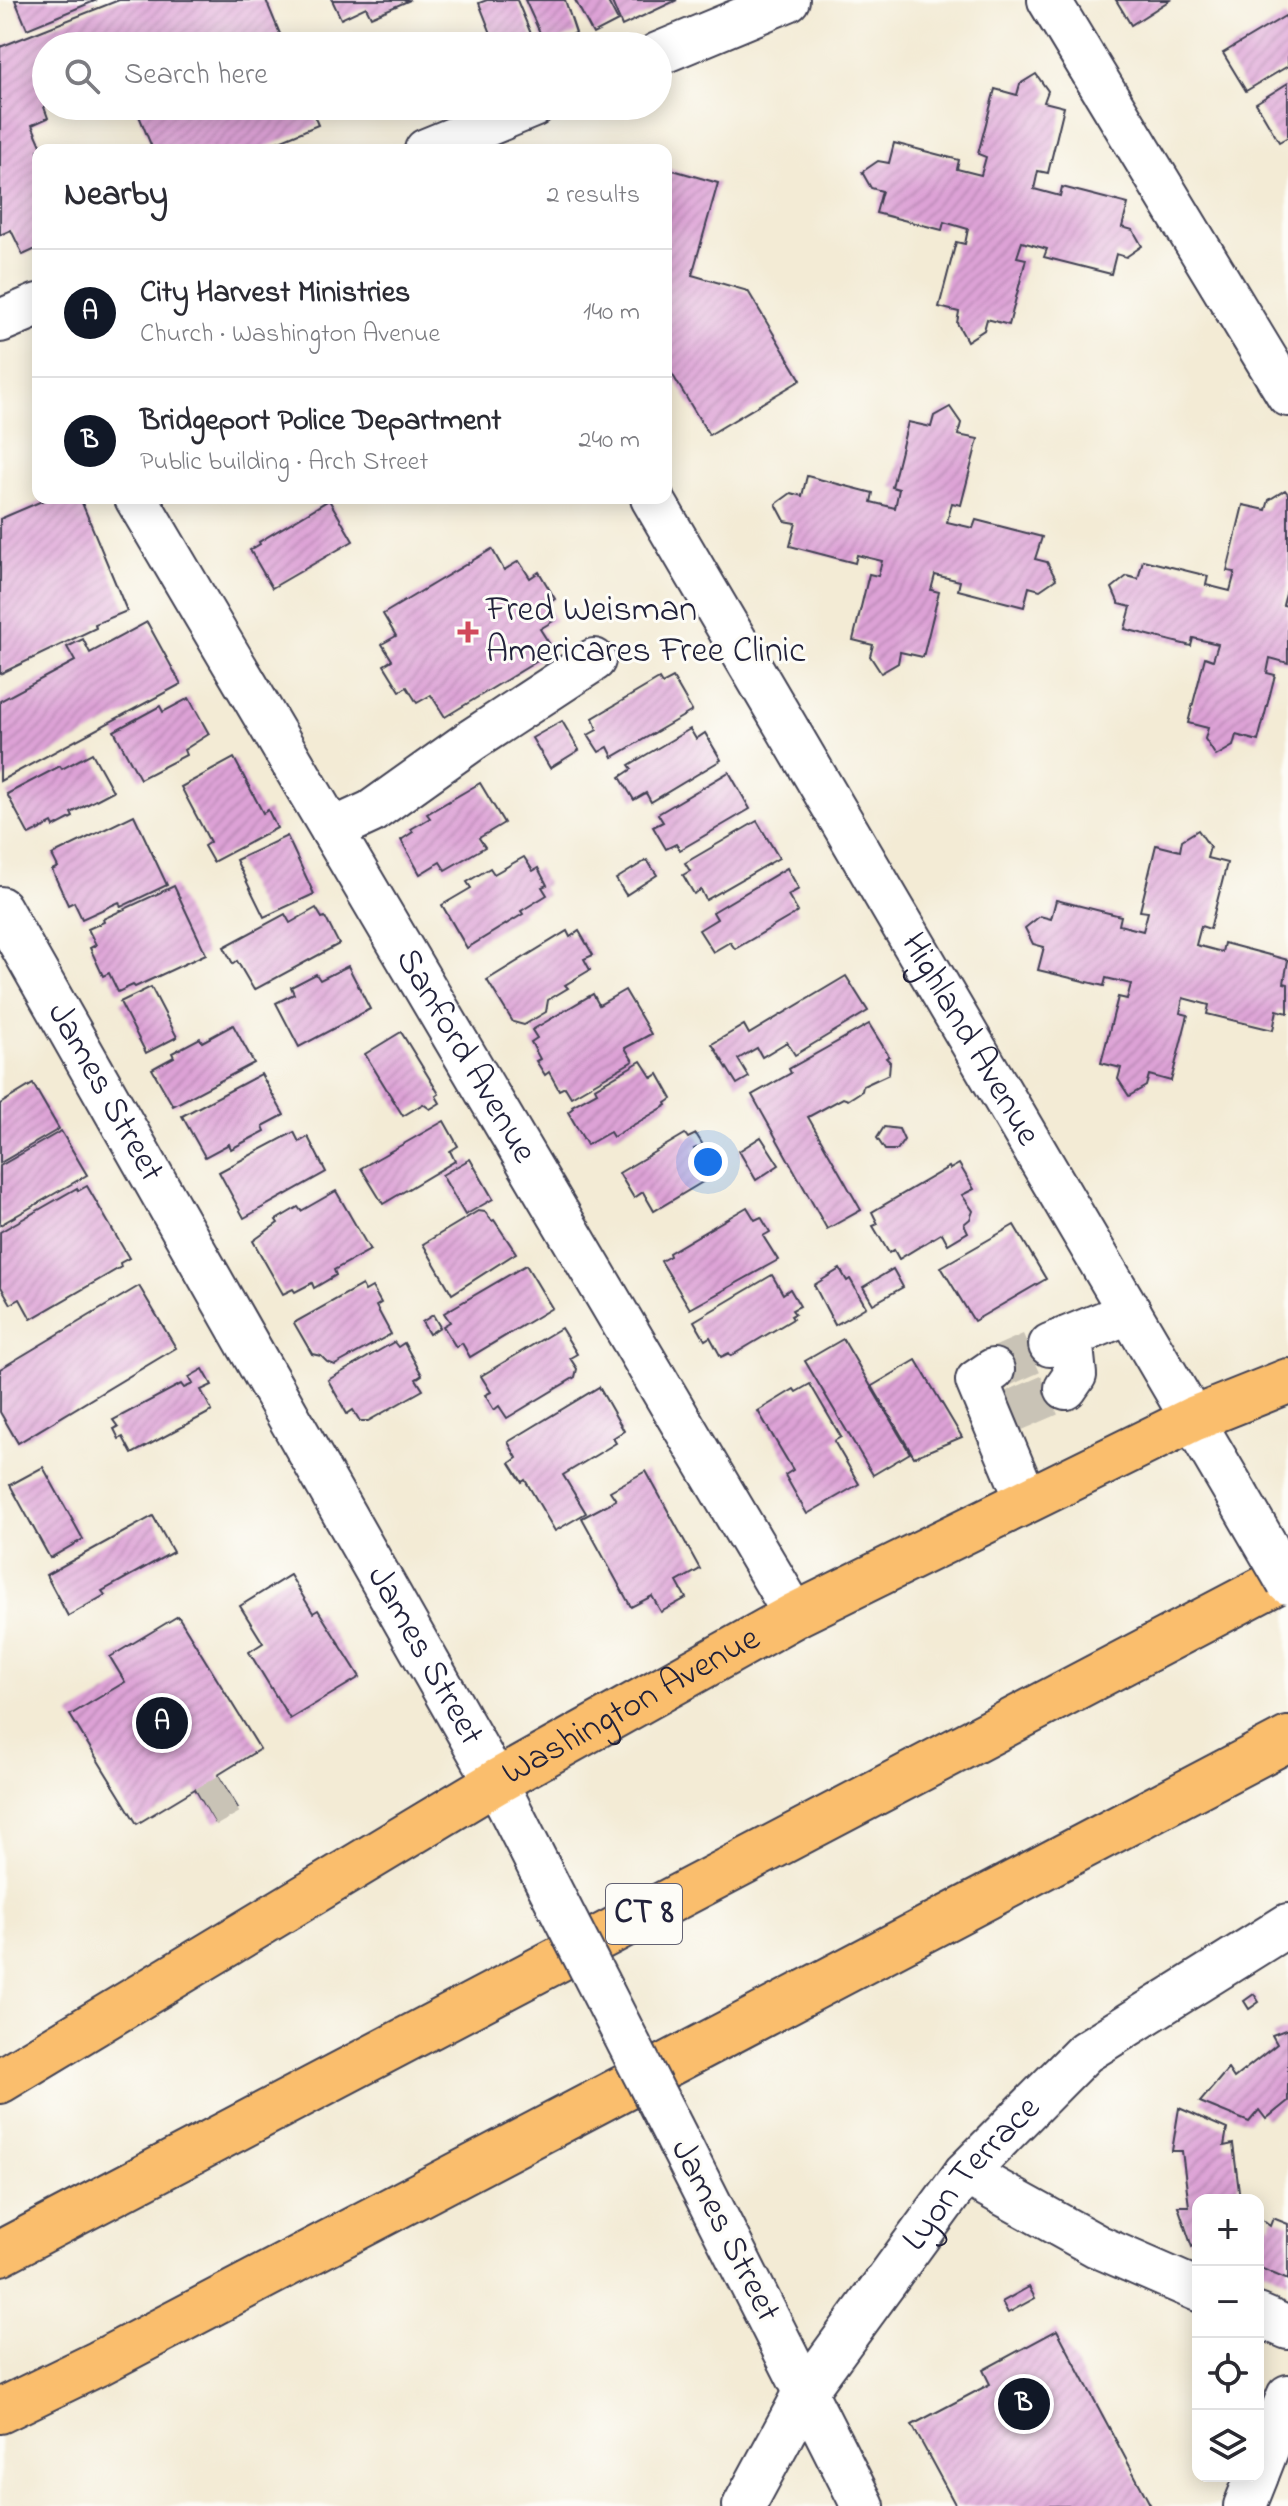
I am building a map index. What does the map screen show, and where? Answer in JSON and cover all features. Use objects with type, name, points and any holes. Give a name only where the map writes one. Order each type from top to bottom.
[{"type":"main road","name":"Washington Avenue","points":[[2,2074],[496,1782],[795,1615],[1193,1419],[1288,1381]]},
{"type":"main road","name":"CT 8","points":[[0,2253],[1288,1576]]},
{"type":"main road","points":[[0,2411],[99,2363],[1288,1739]]},
{"type":"main road","points":[[0,2429],[99,2363]]},
{"type":"street","points":[[672,48],[788,0]]},
{"type":"street","points":[[1049,0],[1288,395]]},
{"type":"street","points":[[449,144],[502,120]]},
{"type":"street","name":"Sanford Avenue","points":[[140,504],[795,1615]]},
{"type":"street","name":"Highland Avenue","points":[[656,504],[1288,1583]]},
{"type":"street","points":[[332,830],[371,812],[472,740],[594,660]]},
{"type":"street","name":"James Street","points":[[0,908],[496,1782],[863,2506]]},
{"type":"street","points":[[1066,1388],[1075,1375],[1061,1341],[1130,1312]]},
{"type":"street","points":[[993,1370],[977,1381],[1002,1416],[1027,1501]]},
{"type":"street","name":"Lyon Terrace","points":[[744,2506],[806,2391],[965,2173],[1085,2052],[1288,1925]]},
{"type":"street","points":[[965,2173],[1097,2246],[1192,2287]]},
{"type":"street","points":[[1264,2318],[1288,2328]]},
{"type":"street","points":[[1264,2456],[1288,2396]]},
{"type":"street","points":[[1245,2506],[1254,2482]]},
{"type":"building","points":[[15,0],[97,0],[27,29]]},
{"type":"building","points":[[119,0],[266,0],[279,32],[38,32]]},
{"type":"building","points":[[332,0],[410,0],[371,17],[366,7],[341,19]]},
{"type":"building","points":[[517,0],[530,32],[490,32],[479,3]]},
{"type":"building","points":[[525,0],[565,0],[576,32],[540,32]]},
{"type":"building","points":[[575,0],[607,0],[618,21],[592,32]]},
{"type":"building","points":[[611,0],[677,0],[622,26]]},
{"type":"building","points":[[1116,0],[1170,0],[1131,25]]},
{"type":"building","points":[[1285,16],[1288,21],[1288,66],[1246,91],[1223,53]]},
{"type":"building","points":[[32,34],[32,120],[43,120],[32,125],[40,144],[32,144],[32,251],[23,255],[11,230],[0,235],[0,47]]},
{"type":"building","points":[[1036,74],[1048,91],[1044,102],[1064,107],[1048,173],[1038,171],[1034,189],[1060,196],[1062,187],[1128,204],[1122,227],[1133,230],[1142,246],[1126,257],[1116,254],[1111,274],[1044,257],[1047,249],[1022,242],[1017,257],[1026,259],[1009,325],[987,319],[984,330],[967,341],[957,323],[959,312],[939,307],[956,242],[965,244],[968,229],[944,222],[942,230],[876,213],[882,191],[871,188],[862,172],[878,161],[889,163],[894,143],[959,160],[957,169],[981,175],[986,157],[978,154],[995,89],[1017,95],[1020,84]]},
{"type":"building","points":[[1288,83],[1288,137],[1279,142],[1256,103]]},
{"type":"building","points":[[141,120],[316,120],[318,125],[272,144],[151,144]]},
{"type":"building","points":[[672,170],[718,183],[692,275],[748,291],[801,380],[709,435],[672,374]]},
{"type":"building","points":[[950,407],[961,423],[958,435],[978,439],[961,505],[952,503],[947,522],[973,528],[976,520],[1042,537],[1035,559],[1047,562],[1056,579],[1040,590],[1029,587],[1024,607],[958,590],[960,581],[935,575],[931,590],[939,592],[923,657],[900,652],[898,663],[881,673],[870,656],[873,645],[853,640],[869,574],[878,576],[882,561],[857,555],[855,563],[790,546],[796,523],[785,521],[776,504],[791,493],[802,496],[807,476],[873,493],[871,502],[895,508],[899,489],[892,487],[908,422],[931,427],[934,416]]},
{"type":"building","points":[[1285,490],[1288,494],[1288,586],[1283,605],[1288,606],[1288,663],[1270,658],[1267,673],[1275,675],[1258,741],[1236,735],[1233,746],[1216,756],[1205,739],[1208,728],[1188,723],[1205,657],[1213,660],[1218,644],[1193,638],[1191,646],[1125,629],[1131,607],[1119,604],[1112,588],[1127,576],[1138,579],[1143,560],[1208,576],[1206,585],[1230,591],[1235,572],[1227,571],[1243,505],[1266,510],[1269,500]]},
{"type":"building","points":[[35,504],[82,504],[127,611],[95,624],[96,628],[0,674],[0,519]]},
{"type":"building","points":[[322,504],[331,504],[353,541],[272,588],[250,550]]},
{"type":"building","name":"Fred Weisman Americares Free Clinic","points":[[492,549],[504,570],[519,561],[530,578],[539,572],[555,599],[546,605],[555,620],[540,629],[554,651],[445,717],[431,695],[417,703],[407,687],[400,691],[384,665],[392,660],[382,644],[396,636],[383,614]]},
{"type":"building","points":[[147,622],[181,684],[0,781],[0,701],[75,661],[67,647],[83,639],[90,653]]},
{"type":"building","points":[[673,678],[692,711],[613,757],[608,747],[599,752],[588,735],[597,730],[593,718],[659,679],[662,684]]},
{"type":"building","points":[[189,698],[209,734],[184,750],[186,755],[140,779],[114,731],[160,706],[163,712]]},
{"type":"building","points":[[562,721],[579,750],[550,768],[532,738]]},
{"type":"building","points":[[690,729],[696,739],[705,733],[721,760],[651,802],[646,793],[634,800],[620,777],[632,769],[629,765]]},
{"type":"building","points":[[92,753],[113,791],[71,813],[73,817],[54,827],[52,823],[29,835],[7,794]]},
{"type":"building","points":[[234,758],[263,813],[268,810],[277,828],[213,862],[204,846],[210,842],[181,787]]},
{"type":"building","points":[[729,772],[750,809],[680,850],[676,844],[666,849],[653,827],[663,822],[658,814]]},
{"type":"building","points":[[480,783],[504,823],[479,838],[485,847],[445,870],[440,862],[420,874],[401,840],[413,832],[411,829],[430,818],[427,814]]},
{"type":"building","points":[[134,815],[167,885],[121,907],[119,902],[82,919],[74,902],[68,905],[52,870],[58,867],[52,855]]},
{"type":"building","points":[[757,821],[779,858],[706,900],[701,890],[694,894],[683,875],[690,871],[685,863]]},
{"type":"building","points":[[1198,830],[1210,847],[1207,858],[1227,863],[1210,929],[1201,926],[1196,945],[1222,952],[1224,943],[1288,960],[1284,983],[1288,984],[1288,1013],[1277,1010],[1273,1030],[1207,1014],[1209,1005],[1183,998],[1180,1013],[1188,1015],[1171,1081],[1149,1075],[1146,1086],[1129,1096],[1118,1079],[1121,1068],[1101,1063],[1118,997],[1127,999],[1131,984],[1106,978],[1104,986],[1038,970],[1044,947],[1033,944],[1025,928],[1040,916],[1051,919],[1056,900],[1121,916],[1119,925],[1143,931],[1148,912],[1140,911],[1156,845],[1180,851],[1182,840]]},
{"type":"building","points":[[287,836],[314,894],[264,917],[236,860]]},
{"type":"building","points":[[524,857],[533,871],[538,868],[547,885],[542,887],[547,895],[521,911],[523,914],[467,948],[442,905],[471,888],[467,882],[490,868],[494,874]]},
{"type":"building","points":[[647,860],[657,875],[626,895],[616,879]]},
{"type":"building","points":[[787,868],[799,889],[788,895],[798,912],[735,949],[730,942],[713,952],[699,930],[717,919],[713,912]]},
{"type":"building","points":[[174,886],[206,954],[118,992],[109,973],[103,976],[90,948],[96,945],[88,929]]},
{"type":"building","points":[[316,908],[322,918],[325,917],[339,944],[254,990],[237,961],[233,964],[224,947],[285,914],[290,923]]},
{"type":"building","points":[[567,931],[570,937],[579,931],[593,955],[584,959],[590,970],[548,1000],[546,1012],[524,1025],[513,1022],[487,980]]},
{"type":"building","points":[[348,966],[370,1009],[299,1047],[276,1003],[294,994],[291,987],[316,974],[320,980]]},
{"type":"building","points":[[846,976],[868,1011],[795,1055],[787,1042],[762,1057],[757,1048],[738,1059],[749,1077],[737,1084],[712,1044],[744,1025],[749,1034]]},
{"type":"building","points":[[151,987],[177,1037],[146,1053],[120,1002]]},
{"type":"building","points":[[625,990],[651,1034],[625,1048],[633,1061],[571,1097],[565,1087],[559,1090],[549,1072],[545,1075],[536,1061],[540,1059],[531,1042],[537,1038],[532,1030],[593,994],[599,1005]]},
{"type":"building","points":[[869,1024],[889,1056],[886,1058],[890,1062],[889,1074],[863,1086],[862,1091],[848,1100],[843,1098],[808,1117],[861,1210],[827,1229],[752,1095],[791,1073],[789,1069]]},
{"type":"building","points":[[233,1025],[254,1063],[173,1106],[152,1069],[174,1057],[172,1053],[200,1038],[202,1042]]},
{"type":"building","points":[[401,1032],[439,1094],[436,1096],[440,1103],[430,1109],[423,1104],[403,1116],[365,1054]]},
{"type":"building","points":[[641,1061],[652,1078],[658,1074],[672,1099],[613,1137],[610,1132],[587,1145],[568,1112],[572,1106],[597,1092],[595,1088]]},
{"type":"building","points":[[261,1074],[284,1115],[263,1126],[265,1131],[231,1149],[229,1144],[205,1157],[182,1116]]},
{"type":"building","points":[[33,1084],[59,1129],[0,1163],[0,1104]]},
{"type":"building","points":[[444,1121],[458,1146],[450,1151],[455,1161],[383,1204],[361,1168]]},
{"type":"building","points":[[884,1127],[899,1129],[904,1140],[897,1150],[885,1150],[877,1138]]},
{"type":"building","points":[[61,1131],[87,1175],[0,1225],[0,1166]]},
{"type":"building","points":[[294,1132],[299,1142],[308,1137],[326,1172],[244,1218],[219,1172]]},
{"type":"building","points":[[685,1134],[688,1138],[696,1134],[703,1145],[694,1149],[711,1177],[654,1211],[643,1192],[634,1198],[619,1173]]},
{"type":"building","points":[[761,1137],[779,1165],[756,1180],[739,1151]]},
{"type":"building","points":[[470,1159],[493,1199],[465,1215],[442,1175]]},
{"type":"building","points":[[959,1164],[974,1189],[962,1195],[973,1211],[964,1224],[968,1232],[948,1244],[942,1233],[899,1259],[894,1250],[889,1253],[873,1226],[878,1224],[872,1212]]},
{"type":"building","points":[[87,1186],[129,1258],[120,1263],[121,1267],[31,1319],[20,1299],[11,1304],[0,1285],[0,1232],[77,1188],[78,1191]]},
{"type":"building","points":[[336,1191],[370,1250],[334,1270],[336,1275],[314,1288],[312,1283],[283,1294],[253,1241],[278,1223],[276,1220],[298,1207],[301,1211]]},
{"type":"building","points":[[747,1207],[755,1220],[761,1217],[770,1232],[763,1236],[778,1260],[690,1309],[661,1261],[670,1256],[669,1253]]},
{"type":"building","points":[[478,1211],[485,1212],[494,1220],[516,1253],[452,1294],[423,1244]]},
{"type":"building","points":[[1014,1225],[1046,1279],[974,1321],[941,1267]]},
{"type":"building","points":[[526,1265],[552,1308],[470,1357],[462,1343],[456,1347],[443,1326],[450,1322],[444,1313]]},
{"type":"building","points":[[840,1269],[847,1281],[850,1279],[866,1307],[835,1325],[814,1285]]},
{"type":"building","points":[[893,1269],[903,1287],[873,1304],[863,1287]]},
{"type":"building","points":[[772,1275],[783,1294],[790,1289],[800,1306],[792,1310],[795,1314],[791,1316],[793,1319],[731,1356],[729,1353],[721,1357],[710,1337],[705,1340],[694,1321]]},
{"type":"building","points":[[362,1285],[365,1291],[372,1287],[381,1303],[376,1306],[391,1334],[335,1365],[312,1354],[294,1323]]},
{"type":"building","points":[[139,1286],[176,1348],[18,1443],[0,1412],[0,1369]]},
{"type":"building","points":[[433,1315],[440,1327],[429,1334],[422,1322]]},
{"type":"building","points":[[561,1328],[577,1354],[570,1358],[577,1369],[575,1377],[507,1418],[499,1406],[494,1410],[485,1395],[491,1392],[481,1376]]},
{"type":"building","points":[[843,1339],[910,1453],[873,1475],[805,1361]]},
{"type":"building","points":[[394,1342],[398,1347],[404,1343],[422,1375],[416,1379],[423,1390],[368,1421],[360,1421],[353,1410],[347,1414],[328,1380]]},
{"type":"building","points":[[916,1360],[962,1437],[914,1457],[872,1386]]},
{"type":"building","points":[[203,1369],[212,1385],[201,1390],[212,1411],[132,1454],[123,1437],[119,1439],[114,1429],[118,1427],[113,1420],[181,1384],[184,1388],[193,1384],[189,1377]]},
{"type":"building","points":[[810,1384],[841,1437],[834,1441],[859,1484],[807,1514],[785,1475],[793,1470],[758,1411],[794,1389],[796,1392]]},
{"type":"building","points":[[599,1387],[624,1431],[613,1438],[616,1443],[563,1475],[586,1513],[555,1531],[525,1480],[522,1482],[510,1463],[517,1458],[508,1442]]},
{"type":"building","points":[[43,1467],[83,1539],[50,1558],[10,1485]]},
{"type":"building","points":[[646,1471],[700,1569],[677,1582],[686,1598],[661,1612],[652,1596],[631,1607],[582,1518],[616,1500],[610,1491]]},
{"type":"building","points":[[153,1516],[173,1552],[102,1591],[105,1595],[68,1616],[46,1575]]},
{"type":"building","points":[[290,1575],[313,1613],[318,1610],[360,1677],[290,1719],[249,1652],[263,1643],[240,1606]]},
{"type":"building","points":[[178,1616],[260,1749],[218,1775],[238,1808],[215,1822],[195,1789],[137,1824],[70,1715],[125,1682],[110,1657]]},
{"type":"building","points":[[1254,1994],[1259,2002],[1249,2009],[1244,2001]]},
{"type":"building","points":[[1288,2029],[1288,2101],[1266,2119],[1259,2110],[1249,2122],[1200,2102],[1228,2069],[1234,2078],[1277,2044],[1272,2035]]},
{"type":"building","points":[[1179,2108],[1227,2129],[1224,2146],[1233,2144],[1239,2194],[1192,2194],[1192,2247],[1178,2206],[1189,2206],[1182,2151],[1172,2151]]},
{"type":"building","points":[[1273,2218],[1288,2224],[1288,2280],[1264,2270],[1264,2222],[1270,2226]]},
{"type":"building","points":[[1029,2287],[1035,2298],[1008,2313],[1002,2302]]},
{"type":"building","points":[[1057,2330],[1151,2506],[956,2506],[912,2425],[990,2384],[983,2370]]},
{"type":"tunnel","points":[[993,1370],[1050,1345]]},
{"type":"tunnel","points":[[1011,1412],[1066,1388]]},
{"type":"tunnel","points":[[206,1807],[229,1794]]},
{"type":"place","name":"Fred Weisman Americares Free Clinic","points":[[468,632]]},
{"type":"place","name":"City Harvest Ministries","points":[[162,1723]]},
{"type":"place","name":"Bridgeport Police Department","points":[[1024,2404]]}]
